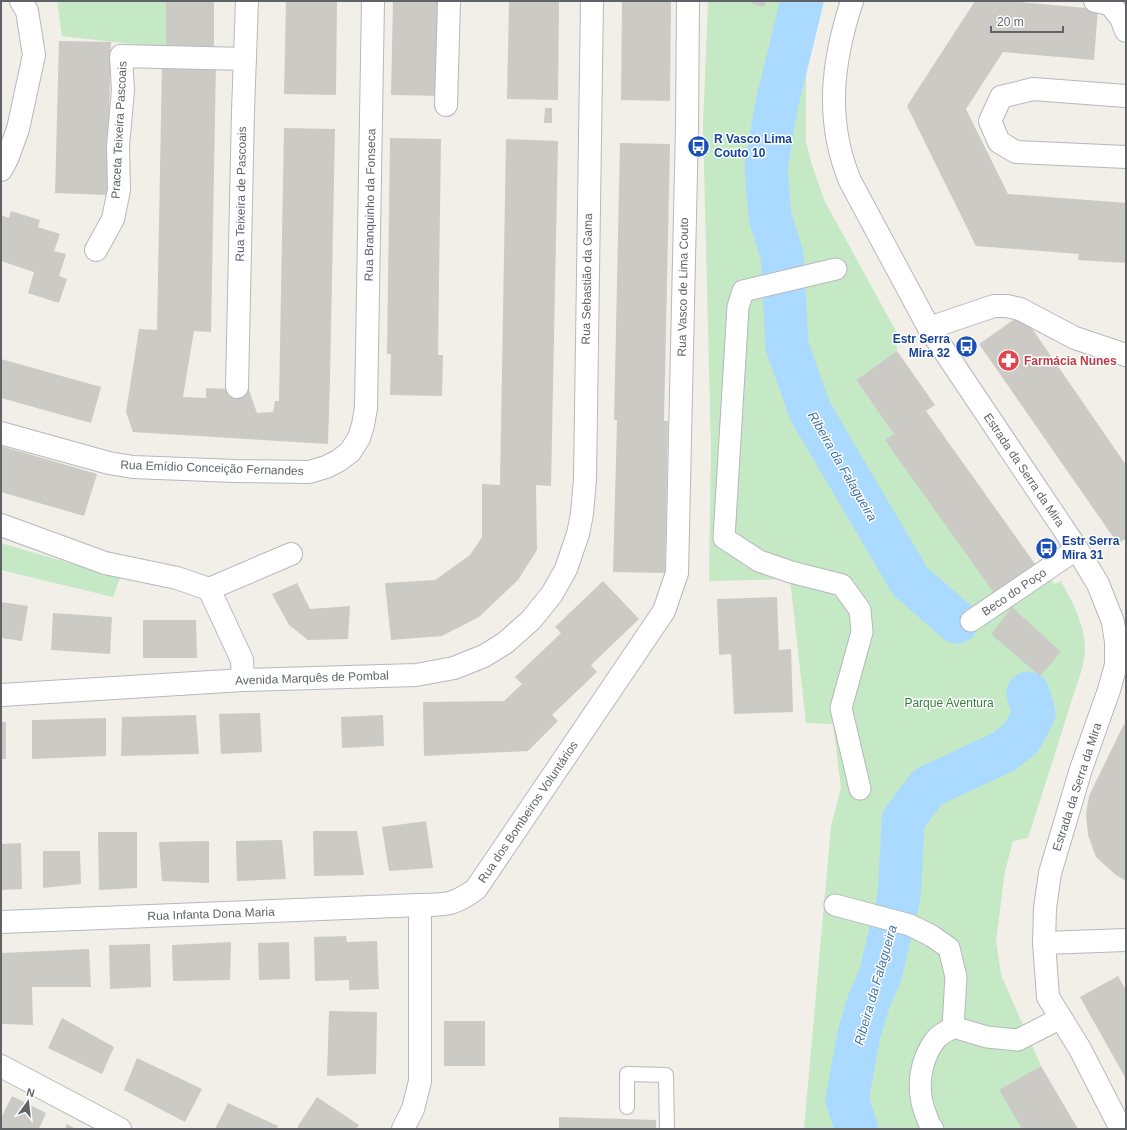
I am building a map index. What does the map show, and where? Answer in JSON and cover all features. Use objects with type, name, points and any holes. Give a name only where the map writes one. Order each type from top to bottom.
[{"type":"street","points":[[1,170],[7,159],[18,129],[34,55],[27,11],[21,1]]},
{"type":"street","name":"Rua Teixeira de Pascoais","points":[[237,387],[247,1]]},
{"type":"street","name":"Rua Branquinho da Fonseca","points":[[366,408],[373,1]]},
{"type":"street","points":[[446,105],[449,1]]},
{"type":"street","name":"Rua Sebastião da Gama","points":[[571,555],[578,534],[582,514],[585,479],[592,1]]},
{"type":"street","name":"Rua Vasco de Lima Couto","points":[[677,573],[688,1]]},
{"type":"street","name":"Estrada da Serra da Mira","points":[[852,1],[844,26],[836,62],[834,82],[834,108],[838,143],[843,164],[850,181],[929,328],[1077,550],[1119,620],[1116,642],[1116,665],[1110,690],[1081,769],[1050,873],[1045,908],[1044,943],[1048,997],[1080,1049],[1121,1129]]},
{"type":"street","points":[[1095,1],[1110,4],[1121,18],[1126,31]]},
{"type":"street","name":"Praceta Teixeira Pascoais","points":[[96,250],[113,219],[119,190],[118,146],[123,90],[121,56],[245,59]]},
{"type":"street","points":[[1126,96],[1033,89],[1001,97],[990,121],[998,142],[1016,152],[1126,157]]},
{"type":"street","points":[[836,269],[743,291],[738,307],[724,538],[759,561],[791,572],[842,585],[860,610],[862,632],[841,708],[860,789]]},
{"type":"street","points":[[929,328],[994,306],[1006,306],[1020,309],[1075,338],[1126,356]]},
{"type":"street","name":"Rua Emídio Conceição Fernandes","points":[[1,433],[110,463],[133,467],[309,472],[326,467],[338,461],[350,452],[359,438],[366,408]]},
{"type":"street","points":[[1,525],[105,563],[178,578],[209,589],[291,554]]},
{"type":"street","name":"Beco do Poço","points":[[971,621],[1077,550]]},
{"type":"street","name":"Avenida Marquês de Pombal","points":[[2,694],[244,680],[416,675],[454,668],[484,656],[505,643],[531,620],[552,594],[566,569],[571,555]]},
{"type":"street","name":"Rua dos Bombeiros Voluntários","points":[[420,905],[441,905],[453,903],[476,890],[664,611],[677,573]]},
{"type":"street","points":[[209,589],[242,660],[244,680]]},
{"type":"street","points":[[403,1129],[413,1110],[420,1081],[420,905]]},
{"type":"street","name":"Rua Infanta Dona Maria","points":[[1,922],[420,905]]},
{"type":"street","points":[[835,905],[910,926],[932,936],[948,948],[956,977],[953,1027]]},
{"type":"street","points":[[1044,943],[1126,940]]},
{"type":"street","points":[[933,1129],[930,1126],[922,1106],[920,1088],[921,1073],[926,1056],[936,1038],[953,1027],[987,1037],[1018,1040],[1061,1018]]},
{"type":"street","points":[[1,1066],[120,1129]]},
{"type":"lane","points":[[627,1107],[627,1074],[666,1075],[667,1129]]},
{"type":"green space","points":[[57,1],[166,1],[166,48],[62,36]]},
{"type":"green space","name":"Parque Aventura","points":[[708,1],[821,1],[806,62],[806,141],[811,162],[825,202],[896,331],[897,351],[856,380],[894,434],[885,440],[1038,568],[1055,584],[1061,581],[1077,614],[1083,631],[1085,655],[1082,667],[1028,838],[1013,841],[1005,871],[996,941],[1001,975],[1041,1066],[1000,1090],[1022,1129],[804,1129],[831,826],[841,788],[833,724],[806,723],[790,579],[709,581],[711,448],[703,126]]},
{"type":"green space","points":[[1,543],[120,578],[113,597],[1,570]]},
{"type":"building","points":[[166,1],[214,1],[214,48],[166,48]]},
{"type":"building","points":[[286,1],[337,1],[336,95],[284,94]]},
{"type":"building","points":[[393,1],[443,1],[442,96],[391,95]]},
{"type":"building","points":[[509,1],[559,1],[558,100],[507,99]]},
{"type":"building","points":[[622,1],[671,1],[670,101],[621,100]]},
{"type":"building","points":[[753,1],[766,1],[764,7],[752,4]]},
{"type":"building","points":[[975,1],[1006,1],[1098,9],[1094,60],[1003,52],[966,109],[1008,194],[1126,203],[1126,263],[1078,260],[1079,254],[976,246],[907,106]]},
{"type":"building","points":[[59,41],[111,42],[107,195],[55,193]]},
{"type":"building","points":[[162,62],[216,63],[211,332],[194,331],[183,397],[206,398],[206,388],[249,390],[257,413],[273,412],[275,401],[279,401],[284,128],[335,129],[328,444],[133,432],[126,412],[139,329],[157,330]]},
{"type":"building","points":[[545,108],[552,108],[552,123],[544,123]]},
{"type":"building","points":[[390,138],[441,139],[438,355],[443,355],[442,396],[390,395],[391,354],[387,354]]},
{"type":"building","points":[[506,139],[558,141],[551,486],[536,485],[537,550],[518,580],[479,617],[442,636],[391,640],[385,583],[435,580],[470,555],[482,537],[482,484],[500,485]]},
{"type":"building","points":[[620,143],[670,144],[664,421],[668,421],[665,573],[613,572],[617,420],[614,420]]},
{"type":"building","points":[[11,211],[40,220],[38,227],[60,234],[54,251],[66,254],[59,276],[67,279],[59,303],[28,293],[34,272],[1,261],[1,215],[9,218]]},
{"type":"building","points":[[1022,314],[1126,465],[1126,538],[1118,544],[979,344]]},
{"type":"building","points":[[897,351],[935,405],[926,411],[1038,568],[997,597],[885,440],[894,434],[856,380]]},
{"type":"building","points":[[1,359],[101,387],[91,423],[1,398]]},
{"type":"building","points":[[1,446],[97,474],[84,516],[1,492]]},
{"type":"building","points":[[603,581],[639,619],[591,665],[597,672],[552,715],[558,721],[528,751],[424,756],[423,702],[504,701],[522,684],[515,677],[561,633],[555,627]]},
{"type":"building","points":[[297,583],[310,609],[350,606],[348,639],[308,640],[289,625],[272,594]]},
{"type":"building","points":[[777,597],[779,650],[791,649],[793,712],[734,714],[731,654],[719,655],[717,599]]},
{"type":"building","points":[[1,602],[28,606],[22,641],[1,638]]},
{"type":"building","points":[[1012,607],[1061,652],[1040,676],[991,634]]},
{"type":"building","points":[[53,613],[112,617],[110,654],[51,650]]},
{"type":"building","points":[[143,620],[196,620],[197,658],[143,658]]},
{"type":"building","points":[[260,713],[262,752],[221,754],[219,714]]},
{"type":"building","points":[[196,715],[199,754],[121,756],[122,717]]},
{"type":"building","points":[[383,715],[384,746],[342,748],[341,717]]},
{"type":"building","points":[[106,718],[106,756],[32,759],[32,720]]},
{"type":"building","points":[[1,722],[6,722],[6,759],[1,759]]},
{"type":"building","points":[[1124,724],[1126,724],[1126,881],[1116,875],[1096,857],[1088,835],[1086,814],[1089,796]]},
{"type":"building","points":[[426,821],[433,868],[389,871],[382,827]]},
{"type":"building","points":[[313,831],[357,831],[364,875],[314,876]]},
{"type":"building","points":[[98,832],[137,832],[137,888],[99,890]]},
{"type":"building","points":[[282,840],[286,879],[237,881],[236,841]]},
{"type":"building","points":[[209,841],[209,883],[162,881],[159,842]]},
{"type":"building","points":[[21,843],[22,889],[1,890],[1,844]]},
{"type":"building","points":[[43,851],[80,851],[81,884],[43,888]]},
{"type":"building","points":[[346,936],[347,942],[377,941],[379,989],[349,990],[349,980],[315,981],[314,937]]},
{"type":"building","points":[[231,942],[230,980],[173,981],[172,945]]},
{"type":"building","points":[[289,942],[290,979],[259,980],[258,943]]},
{"type":"building","points":[[150,944],[151,987],[110,989],[109,945]]},
{"type":"building","points":[[89,949],[91,987],[32,987],[33,1025],[1,1024],[1,953]]},
{"type":"building","points":[[1118,976],[1126,990],[1126,1079],[1080,997]]},
{"type":"building","points":[[329,1011],[377,1012],[376,1074],[327,1076]]},
{"type":"building","points":[[62,1018],[114,1047],[102,1074],[48,1048]]},
{"type":"building","points":[[444,1021],[485,1021],[485,1066],[444,1066]]},
{"type":"building","points":[[137,1058],[202,1089],[185,1122],[124,1090]]},
{"type":"building","points":[[1041,1066],[1078,1129],[1022,1129],[999,1090]]},
{"type":"building","points":[[12,1096],[46,1113],[39,1129],[1,1129],[1,1118]]},
{"type":"building","points":[[317,1097],[359,1125],[356,1129],[298,1129],[298,1126]]},
{"type":"building","points":[[228,1103],[278,1126],[276,1129],[215,1129]]},
{"type":"building","points":[[559,1117],[656,1120],[656,1129],[559,1129]]},
{"type":"building","points":[[67,1124],[76,1129],[65,1129]]},
{"type":"waterway","name":"Ribeira da Falagueira","points":[[802,1],[777,103],[766,168],[770,217],[782,255],[787,346],[810,411],[910,581],[957,622]]},
{"type":"waterway","name":"Ribeira da Falagueira","points":[[857,1129],[847,1100],[859,1034],[869,1001],[880,976],[899,897],[903,820],[928,787],[1003,752],[1021,738],[1034,714],[1028,693]]},
{"type":"place","name":"R Vasco Lima Couto 10","points":[[699,146]]},
{"type":"place","name":"Estr Serra Mira 32","points":[[966,346]]},
{"type":"place","name":"Farmácia Nunes","points":[[1009,361]]},
{"type":"place","name":"Estr Serra Mira 31","points":[[1047,548]]}]
